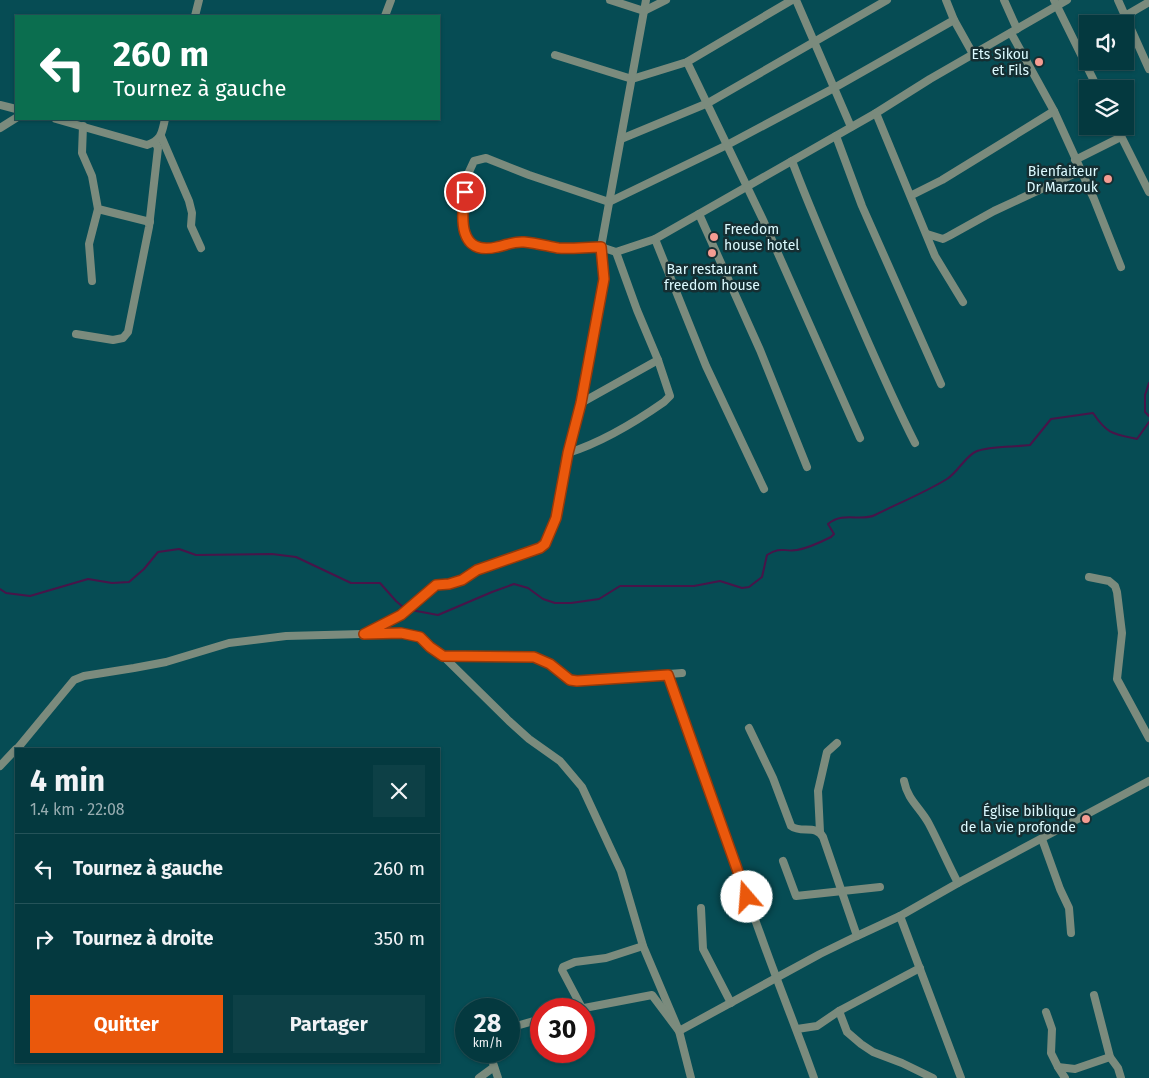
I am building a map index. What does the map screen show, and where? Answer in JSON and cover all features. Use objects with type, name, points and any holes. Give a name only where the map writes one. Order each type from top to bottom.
[{"type":"street","points":[[195,15],[199,0]]},
{"type":"street","points":[[385,15],[389,0]]},
{"type":"street","points":[[610,0],[644,11],[666,0]]},
{"type":"street","points":[[364,634],[401,615],[436,585],[462,580],[477,570],[540,548],[545,544],[556,518],[568,453],[581,403],[604,279],[601,247],[646,0]]},
{"type":"street","points":[[555,55],[632,79],[687,62],[794,0],[851,127]]},
{"type":"street","points":[[621,139],[708,103],[887,0]]},
{"type":"street","points":[[946,0],[954,20],[973,54]]},
{"type":"street","points":[[1004,0],[1014,31],[1054,111],[1094,199],[1121,267]]},
{"type":"street","points":[[954,20],[834,88],[727,145],[609,202],[529,175],[486,158],[474,161],[468,174],[462,210],[464,233],[469,243],[482,248],[497,248],[510,243],[522,242],[560,248],[601,247],[616,252],[655,239],[876,113],[1014,31],[1055,3],[1067,0]]},
{"type":"street","points":[[1118,0],[1125,15]]},
{"type":"street","points":[[1127,15],[1149,2]]},
{"type":"street","points":[[1055,3],[1094,80]]},
{"type":"street","points":[[1134,36],[1149,69]]},
{"type":"street","points":[[687,62],[708,103],[860,438]]},
{"type":"street","points":[[0,104],[15,109]]},
{"type":"street","points":[[912,195],[942,180],[1054,111]]},
{"type":"street","points":[[876,113],[912,195],[935,256],[963,302]]},
{"type":"street","points":[[0,128],[15,119]]},
{"type":"street","points":[[60,120],[147,144],[158,139]]},
{"type":"street","points":[[76,334],[113,340],[123,338],[128,332],[150,222],[158,139],[165,120]]},
{"type":"street","points":[[83,126],[82,153],[92,176],[98,209],[89,244],[92,280]]},
{"type":"street","points":[[836,136],[862,206],[941,384]]},
{"type":"street","points":[[1075,160],[1121,137],[1149,192]]},
{"type":"street","points":[[158,139],[189,201],[192,213],[191,226],[201,248]]},
{"type":"street","points":[[792,161],[806,199],[855,314],[915,443]]},
{"type":"street","points":[[927,234],[942,238],[948,236],[994,211],[1080,171]]},
{"type":"street","points":[[98,209],[150,222]]},
{"type":"street","points":[[699,214],[760,350],[807,467]]},
{"type":"street","points":[[655,239],[706,366],[764,489]]},
{"type":"street","points":[[568,453],[586,448],[608,437],[668,399],[669,393],[658,360],[616,252]]},
{"type":"street","points":[[581,403],[658,360]]},
{"type":"street","points":[[1089,577],[1109,581],[1118,592],[1122,639],[1117,679],[1149,738]]},
{"type":"street","points":[[17,748],[74,680],[84,676],[166,662],[229,643],[286,636],[401,633],[420,637],[443,656],[509,722],[560,761],[582,787],[621,871],[643,946],[679,1031],[691,1078]]},
{"type":"street","points":[[443,656],[534,657],[550,664],[570,680],[577,681],[682,673]]},
{"type":"street","points":[[668,675],[776,978],[797,1029],[814,1078]]},
{"type":"street","points":[[749,728],[773,778],[791,826],[796,830],[816,830],[820,832]]},
{"type":"street","points":[[837,743],[826,752],[818,791],[820,832],[857,936]]},
{"type":"street","points":[[0,766],[15,750]]},
{"type":"street","points":[[904,781],[911,801],[929,825],[958,883]]},
{"type":"street","points":[[679,1031],[776,978],[900,916],[1149,781]]},
{"type":"street","points":[[1042,839],[1069,908],[1071,932]]},
{"type":"street","points":[[782,861],[796,896],[880,886]]},
{"type":"street","points":[[701,908],[703,949],[731,1003]]},
{"type":"street","points":[[900,916],[961,1078]]},
{"type":"street","points":[[575,998],[562,970],[563,967],[575,962],[606,958],[643,946]]},
{"type":"street","points":[[797,1029],[817,1026],[839,1011],[920,968]]},
{"type":"street","points":[[595,1005],[652,995],[679,1031]]},
{"type":"street","points":[[1094,995],[1110,1057],[1118,1068],[1121,1078]]},
{"type":"street","points":[[839,1011],[847,1032],[861,1044],[873,1052],[902,1063],[932,1078]]},
{"type":"street","points":[[1046,1012],[1052,1029],[1051,1053],[1065,1078]]},
{"type":"street","points":[[1058,1067],[1074,1069],[1110,1057]]},
{"type":"street","points":[[493,1063],[498,1078]]},
{"type":"street","points":[[479,1078],[494,1067]]},
{"type":"waterway","points":[[1149,383],[1145,395],[1145,412],[1149,416]]},
{"type":"waterway","points":[[411,610],[438,615],[514,584],[528,588],[543,599],[555,603],[599,599],[620,586],[694,586],[720,581],[742,588],[749,587],[762,577],[767,555],[772,552],[797,550],[815,545],[834,534],[828,524],[834,520],[846,517],[864,518],[875,515],[947,479],[969,456],[977,451],[995,447],[1030,445],[1051,419],[1093,413],[1102,425],[1111,432],[1137,439],[1149,422]]},
{"type":"waterway","points":[[0,589],[6,593],[30,596],[88,579],[112,583],[129,582],[144,569],[158,552],[179,549],[196,555],[272,554],[296,557],[351,583],[380,583],[404,608]]},
{"type":"place","name":"Ets Sikou et Fils","points":[[1039,62]]},
{"type":"place","name":"Bienfaiteur Dr Marzouk","points":[[1108,179]]},
{"type":"place","name":"Freedom house hotel","points":[[714,237]]},
{"type":"place","name":"Bar restaurant freedom house","points":[[712,253]]},
{"type":"place","name":"Église biblique de la vie profonde","points":[[1086,819]]},
{"type":"route","points":[[465,192],[462,210],[464,233],[469,243],[482,248],[497,248],[510,243],[522,242],[560,248],[601,247],[604,279],[590,345],[581,403],[568,453],[556,518],[545,544],[540,548],[503,562],[491,564],[477,570],[462,580],[436,585],[401,615],[364,634],[401,633],[420,637],[443,656],[534,657],[550,664],[570,680],[577,681],[668,675],[747,897]]}]
